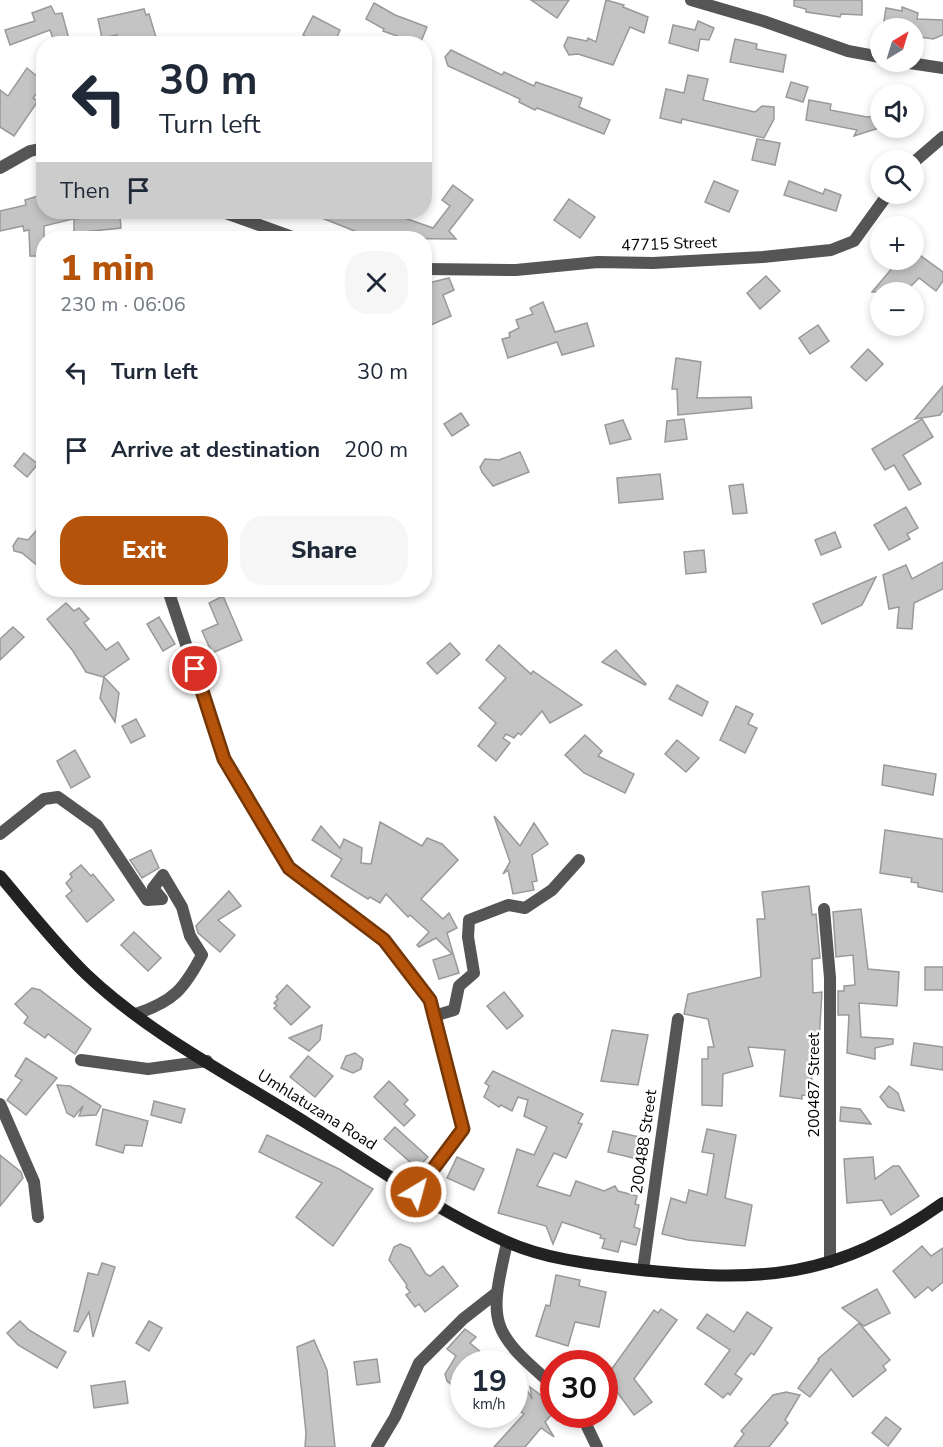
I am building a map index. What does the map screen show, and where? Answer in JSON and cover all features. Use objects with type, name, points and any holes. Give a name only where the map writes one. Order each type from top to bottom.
[{"type":"street","points":[[691,0],[763,21],[848,51],[870,55]]},
{"type":"street","points":[[924,65],[943,68]]},
{"type":"street","points":[[924,153],[943,136]]},
{"type":"street","points":[[0,168],[36,150]]},
{"type":"street","name":"47715 Street","points":[[432,269],[516,270],[598,262],[653,263],[763,257],[831,250],[854,241],[881,204]]},
{"type":"street","points":[[243,219],[276,231]]},
{"type":"street","points":[[170,597],[224,759],[289,868],[384,940],[430,1000],[463,1129],[416,1192]]},
{"type":"street","points":[[0,834],[44,799],[58,797],[97,825],[147,900],[162,900],[153,888],[163,875],[182,907],[190,936],[202,955],[186,985],[154,1007],[136,1014]]},
{"type":"street","points":[[434,1016],[454,1010],[459,986],[474,973],[468,937],[469,920],[507,905],[525,908],[552,890],[579,860]]},
{"type":"street","name":"Umhlatuzana Road","points":[[0,877],[86,974],[136,1014],[416,1192],[507,1243],[564,1259],[643,1270],[715,1277],[765,1275],[857,1255],[943,1203]]},
{"type":"street","name":"200487 Street","points":[[824,909],[830,978],[831,1262]]},
{"type":"street","name":"200488 Street","points":[[643,1270],[678,1019]]},
{"type":"street","points":[[81,1060],[148,1069],[207,1061]]},
{"type":"street","points":[[0,1104],[34,1182],[38,1217]]},
{"type":"street","points":[[507,1243],[495,1294],[496,1322],[503,1337],[516,1354],[540,1374]]},
{"type":"street","points":[[377,1447],[395,1418],[419,1363],[463,1319],[495,1294]]},
{"type":"street","points":[[588,1428],[597,1447]]},
{"type":"building","points":[[531,0],[569,0],[557,18]]},
{"type":"building","points":[[606,0],[624,5],[623,7],[648,17],[644,33],[630,27],[613,65],[578,54],[569,55],[564,46],[568,37],[587,41],[588,38],[596,42]]},
{"type":"building","points":[[794,0],[862,0],[862,15],[841,14],[840,17],[806,12],[806,9],[794,6]]},
{"type":"building","points":[[374,3],[395,15],[427,27],[423,36],[397,36],[383,31],[384,29],[366,19]]},
{"type":"building","points":[[51,6],[55,14],[62,13],[68,36],[52,36],[50,30],[10,45],[5,30],[35,21],[32,13]]},
{"type":"building","points":[[902,7],[918,13],[917,18],[884,18],[886,8],[902,11]]},
{"type":"building","points":[[144,9],[146,15],[149,14],[156,36],[102,36],[98,19]]},
{"type":"building","points":[[313,16],[340,30],[337,36],[303,35]]},
{"type":"building","points":[[924,19],[943,20],[943,35],[933,39],[924,38]]},
{"type":"building","points":[[698,21],[714,28],[709,40],[700,39],[698,51],[669,43],[673,25],[695,30]]},
{"type":"building","points":[[735,39],[757,44],[756,49],[786,55],[783,72],[730,62]]},
{"type":"building","points":[[451,50],[502,75],[504,72],[534,86],[536,82],[582,98],[579,107],[610,120],[604,134],[537,108],[535,110],[519,102],[520,99],[448,66],[445,57]]},
{"type":"building","points":[[27,68],[36,75],[36,94],[33,98],[36,100],[36,104],[14,136],[0,127],[0,90],[8,96]]},
{"type":"building","points":[[688,75],[708,79],[703,100],[755,112],[762,106],[774,107],[774,119],[764,138],[682,119],[681,123],[660,118],[666,89],[684,93]]},
{"type":"building","points":[[791,82],[808,87],[803,102],[786,97]]},
{"type":"building","points":[[809,100],[831,104],[830,110],[870,117],[870,131],[854,136],[857,130],[806,120]]},
{"type":"building","points":[[757,139],[780,143],[775,165],[752,160]]},
{"type":"building","points":[[714,181],[738,191],[729,212],[705,202]]},
{"type":"building","points":[[789,181],[823,194],[825,189],[841,195],[836,211],[784,195]]},
{"type":"building","points":[[453,185],[473,200],[449,231],[456,239],[432,239],[432,231],[354,231],[324,219],[408,219],[433,228],[450,206],[442,200]]},
{"type":"building","points":[[36,197],[36,219],[73,219],[44,226],[44,231],[36,231],[36,256],[30,256],[29,230],[24,231],[23,226],[0,231],[0,211],[26,205],[25,200]]},
{"type":"building","points":[[569,199],[595,217],[580,238],[554,220]]},
{"type":"building","points":[[74,219],[120,219],[121,228],[74,231]]},
{"type":"building","points":[[924,258],[943,272],[943,281],[936,291],[919,278],[915,282],[880,282],[891,270],[924,270]]},
{"type":"building","points":[[766,276],[780,291],[760,309],[747,293]]},
{"type":"building","points":[[449,278],[454,290],[443,295],[451,316],[432,324],[432,282]]},
{"type":"building","points":[[543,302],[555,332],[587,323],[594,346],[562,355],[557,342],[508,358],[502,339],[510,337],[509,333],[519,328],[516,320],[533,314],[530,308]]},
{"type":"building","points":[[818,325],[829,341],[810,354],[799,338]]},
{"type":"building","points":[[868,349],[883,364],[866,381],[851,367]]},
{"type":"building","points":[[676,358],[701,362],[697,398],[751,397],[752,408],[678,415],[677,389],[672,389]]},
{"type":"building","points":[[943,386],[943,410],[940,415],[915,419]]},
{"type":"building","points":[[461,413],[469,425],[452,436],[444,424]]},
{"type":"building","points":[[684,419],[687,439],[665,442],[667,421]]},
{"type":"building","points":[[922,419],[933,437],[903,455],[921,484],[909,490],[894,465],[885,470],[872,449]]},
{"type":"building","points":[[623,420],[631,439],[610,444],[605,425]]},
{"type":"building","points":[[520,452],[529,472],[493,486],[480,467],[485,459],[499,460]]},
{"type":"building","points":[[24,453],[36,462],[36,466],[27,477],[14,466]]},
{"type":"building","points":[[660,474],[663,499],[619,503],[617,478]]},
{"type":"building","points":[[743,484],[747,513],[733,514],[729,486]]},
{"type":"building","points":[[906,507],[918,528],[907,534],[910,539],[889,550],[874,525]]},
{"type":"building","points":[[36,531],[36,564],[22,553],[14,551],[13,546],[18,538],[28,540]]},
{"type":"building","points":[[835,532],[841,547],[821,555],[815,540]]},
{"type":"building","points":[[704,550],[706,572],[686,574],[684,552]]},
{"type":"building","points":[[943,562],[943,589],[914,603],[912,629],[897,628],[899,607],[889,609],[883,575],[906,565],[912,579]]},
{"type":"building","points":[[876,577],[862,605],[822,624],[813,604]]},
{"type":"building","points":[[223,597],[242,640],[212,653],[202,631],[218,624],[209,603]]},
{"type":"building","points":[[66,603],[74,611],[79,608],[89,619],[84,623],[106,650],[118,642],[129,659],[103,677],[86,672],[73,651],[47,619]]},
{"type":"building","points":[[159,617],[175,644],[163,651],[147,624]]},
{"type":"building","points":[[13,627],[24,637],[0,660],[0,639]]},
{"type":"building","points":[[450,643],[460,654],[437,674],[427,663]]},
{"type":"building","points":[[499,645],[531,674],[533,671],[582,705],[550,723],[542,711],[521,735],[518,733],[514,738],[506,734],[503,738],[510,743],[496,761],[478,746],[496,723],[479,708],[506,678],[486,660]]},
{"type":"building","points":[[616,650],[646,684],[645,685],[602,662]]},
{"type":"building","points":[[104,677],[119,693],[115,722],[100,698]]},
{"type":"building","points":[[677,685],[708,702],[702,716],[669,699]]},
{"type":"building","points":[[736,706],[753,714],[748,724],[757,728],[745,753],[720,740]]},
{"type":"building","points":[[136,719],[145,736],[131,743],[122,726]]},
{"type":"building","points":[[585,735],[602,751],[598,756],[634,774],[625,793],[584,773],[565,755]]},
{"type":"building","points":[[677,740],[699,758],[686,772],[665,754]]},
{"type":"building","points":[[75,750],[90,777],[71,788],[57,761]]},
{"type":"building","points":[[884,765],[936,774],[933,795],[882,785]]},
{"type":"building","points":[[494,816],[520,846],[534,823],[548,844],[532,855],[537,881],[532,882],[534,890],[513,894],[508,870],[503,874],[510,862]]},
{"type":"building","points":[[380,822],[422,846],[427,838],[442,844],[458,860],[421,899],[443,919],[449,913],[457,928],[447,933],[459,973],[439,979],[433,960],[452,954],[436,938],[419,947],[417,945],[429,932],[410,915],[408,917],[386,894],[380,903],[370,897],[368,899],[331,876],[342,859],[312,840],[321,826],[340,848],[344,839],[362,848],[361,863],[371,864]]},
{"type":"building","points":[[885,830],[943,839],[943,892],[918,887],[918,883],[911,882],[912,878],[880,873]]},
{"type":"building","points":[[151,850],[159,868],[142,878],[130,860]]},
{"type":"building","points":[[81,865],[91,876],[93,874],[114,900],[87,922],[66,896],[72,891],[66,883],[72,877],[70,874]]},
{"type":"building","points":[[809,886],[812,915],[816,914],[820,958],[812,959],[813,993],[822,992],[818,1058],[814,1058],[810,1096],[802,1095],[802,1099],[780,1096],[785,1050],[748,1047],[753,1066],[723,1074],[722,1106],[702,1105],[702,1059],[708,1059],[708,1047],[714,1047],[708,1019],[684,1014],[688,994],[761,977],[757,919],[765,919],[762,892]]},
{"type":"building","points":[[229,891],[241,906],[218,920],[235,935],[220,952],[198,933],[196,926]]},
{"type":"building","points":[[861,909],[868,969],[899,972],[897,1006],[859,1003],[861,1037],[893,1039],[893,1044],[875,1048],[875,1059],[847,1053],[849,1015],[838,1015],[838,991],[844,991],[844,986],[855,985],[853,955],[836,957],[833,912]]},
{"type":"building","points":[[134,932],[161,958],[148,971],[121,945]]},
{"type":"building","points":[[925,967],[943,967],[943,990],[925,990]]},
{"type":"building","points":[[287,985],[310,1007],[291,1025],[274,1008],[277,1006],[274,1003],[278,999],[276,997]]},
{"type":"building","points":[[32,988],[40,990],[91,1029],[75,1054],[48,1034],[45,1038],[24,1023],[28,1017],[15,1004]]},
{"type":"building","points":[[504,992],[523,1016],[507,1029],[487,1006]]},
{"type":"building","points":[[322,1025],[320,1040],[309,1051],[289,1038]]},
{"type":"building","points":[[612,1030],[648,1035],[638,1085],[601,1081]]},
{"type":"building","points":[[914,1043],[943,1047],[943,1070],[911,1065]]},
{"type":"building","points":[[355,1053],[363,1059],[361,1069],[353,1073],[341,1068],[346,1056]]},
{"type":"building","points":[[308,1056],[333,1076],[315,1097],[290,1077]]},
{"type":"building","points":[[26,1058],[57,1078],[26,1115],[7,1100],[22,1080],[15,1076]]},
{"type":"building","points":[[493,1071],[583,1114],[578,1123],[582,1124],[566,1158],[554,1153],[537,1186],[570,1196],[576,1181],[604,1191],[615,1186],[618,1191],[637,1196],[635,1204],[639,1205],[634,1227],[640,1229],[636,1245],[621,1241],[618,1252],[602,1248],[605,1239],[600,1238],[601,1235],[562,1222],[553,1244],[546,1226],[498,1213],[517,1149],[534,1155],[547,1127],[524,1116],[528,1100],[518,1097],[512,1111],[501,1105],[499,1107],[484,1097],[489,1086],[485,1083]]},
{"type":"building","points":[[389,1081],[408,1100],[404,1104],[415,1115],[404,1126],[374,1097]]},
{"type":"building","points":[[57,1085],[70,1086],[101,1106],[96,1115],[79,1116],[83,1106],[74,1117],[67,1113]]},
{"type":"building","points":[[889,1086],[898,1093],[904,1111],[888,1107],[880,1097]]},
{"type":"building","points":[[154,1101],[185,1109],[181,1123],[151,1115]]},
{"type":"building","points":[[841,1107],[860,1109],[871,1124],[840,1121]]},
{"type":"building","points":[[103,1109],[148,1121],[142,1146],[125,1145],[123,1153],[96,1145]]},
{"type":"building","points":[[395,1127],[428,1157],[417,1168],[384,1139]]},
{"type":"building","points":[[707,1129],[736,1135],[725,1198],[752,1205],[745,1246],[688,1240],[662,1234],[671,1198],[686,1203],[689,1190],[707,1195],[714,1154],[702,1152]]},
{"type":"building","points":[[613,1131],[644,1138],[643,1142],[646,1143],[642,1160],[608,1152]]},
{"type":"building","points":[[267,1135],[339,1169],[373,1189],[333,1246],[296,1217],[322,1183],[259,1152]]},
{"type":"building","points":[[0,1155],[21,1172],[23,1178],[0,1206]]},
{"type":"building","points":[[457,1157],[484,1169],[474,1190],[447,1178]]},
{"type":"building","points":[[873,1157],[875,1179],[893,1166],[899,1166],[919,1196],[891,1215],[882,1200],[847,1203],[844,1159]]},
{"type":"building","points":[[400,1244],[410,1248],[426,1274],[430,1276],[443,1266],[458,1286],[425,1312],[419,1304],[415,1307],[406,1295],[410,1292],[407,1285],[389,1260],[394,1247]]},
{"type":"building","points":[[922,1246],[931,1256],[943,1248],[943,1282],[932,1291],[928,1287],[915,1298],[893,1271]]},
{"type":"building","points":[[102,1263],[115,1267],[93,1337],[89,1312],[78,1332],[74,1331],[88,1273],[98,1275]]},
{"type":"building","points":[[556,1275],[580,1280],[579,1286],[606,1292],[599,1327],[575,1322],[568,1346],[536,1336],[546,1305],[550,1306]]},
{"type":"building","points":[[877,1289],[890,1313],[864,1326],[842,1308]]},
{"type":"building","points":[[661,1309],[677,1320],[634,1379],[652,1402],[634,1415],[618,1393],[618,1360],[654,1310],[658,1313]]},
{"type":"building","points":[[747,1312],[772,1328],[754,1355],[751,1353],[735,1374],[742,1379],[730,1395],[728,1393],[723,1398],[705,1384],[730,1350],[697,1328],[707,1314],[734,1332]]},
{"type":"building","points":[[20,1321],[29,1330],[66,1352],[57,1368],[18,1345],[7,1333]]},
{"type":"building","points":[[149,1321],[162,1328],[149,1351],[136,1343]]},
{"type":"building","points":[[859,1323],[890,1360],[883,1366],[886,1370],[853,1397],[831,1369],[810,1397],[798,1388],[818,1359]]},
{"type":"building","points":[[465,1329],[476,1337],[470,1343],[478,1350],[450,1351],[447,1349]]},
{"type":"building","points":[[314,1340],[327,1370],[335,1447],[305,1447],[306,1433],[297,1347]]},
{"type":"building","points":[[377,1359],[380,1382],[357,1385],[354,1362]]},
{"type":"building","points":[[450,1366],[450,1383],[447,1381],[445,1374]]},
{"type":"building","points":[[125,1381],[128,1403],[94,1408],[91,1386]]},
{"type":"building","points":[[530,1387],[540,1394],[541,1428],[525,1447],[494,1447],[511,1428],[528,1428],[528,1392],[532,1399]]},
{"type":"building","points":[[786,1392],[800,1395],[785,1420],[788,1423],[769,1447],[734,1447],[744,1434],[741,1431],[773,1395]]},
{"type":"building","points":[[886,1417],[901,1429],[888,1446],[872,1433]]},
{"type":"building","points":[[541,1428],[549,1428],[554,1437]]},
{"type":"route","points":[[195,669],[224,759],[289,868],[384,940],[430,1000],[463,1129],[416,1192]]}]
